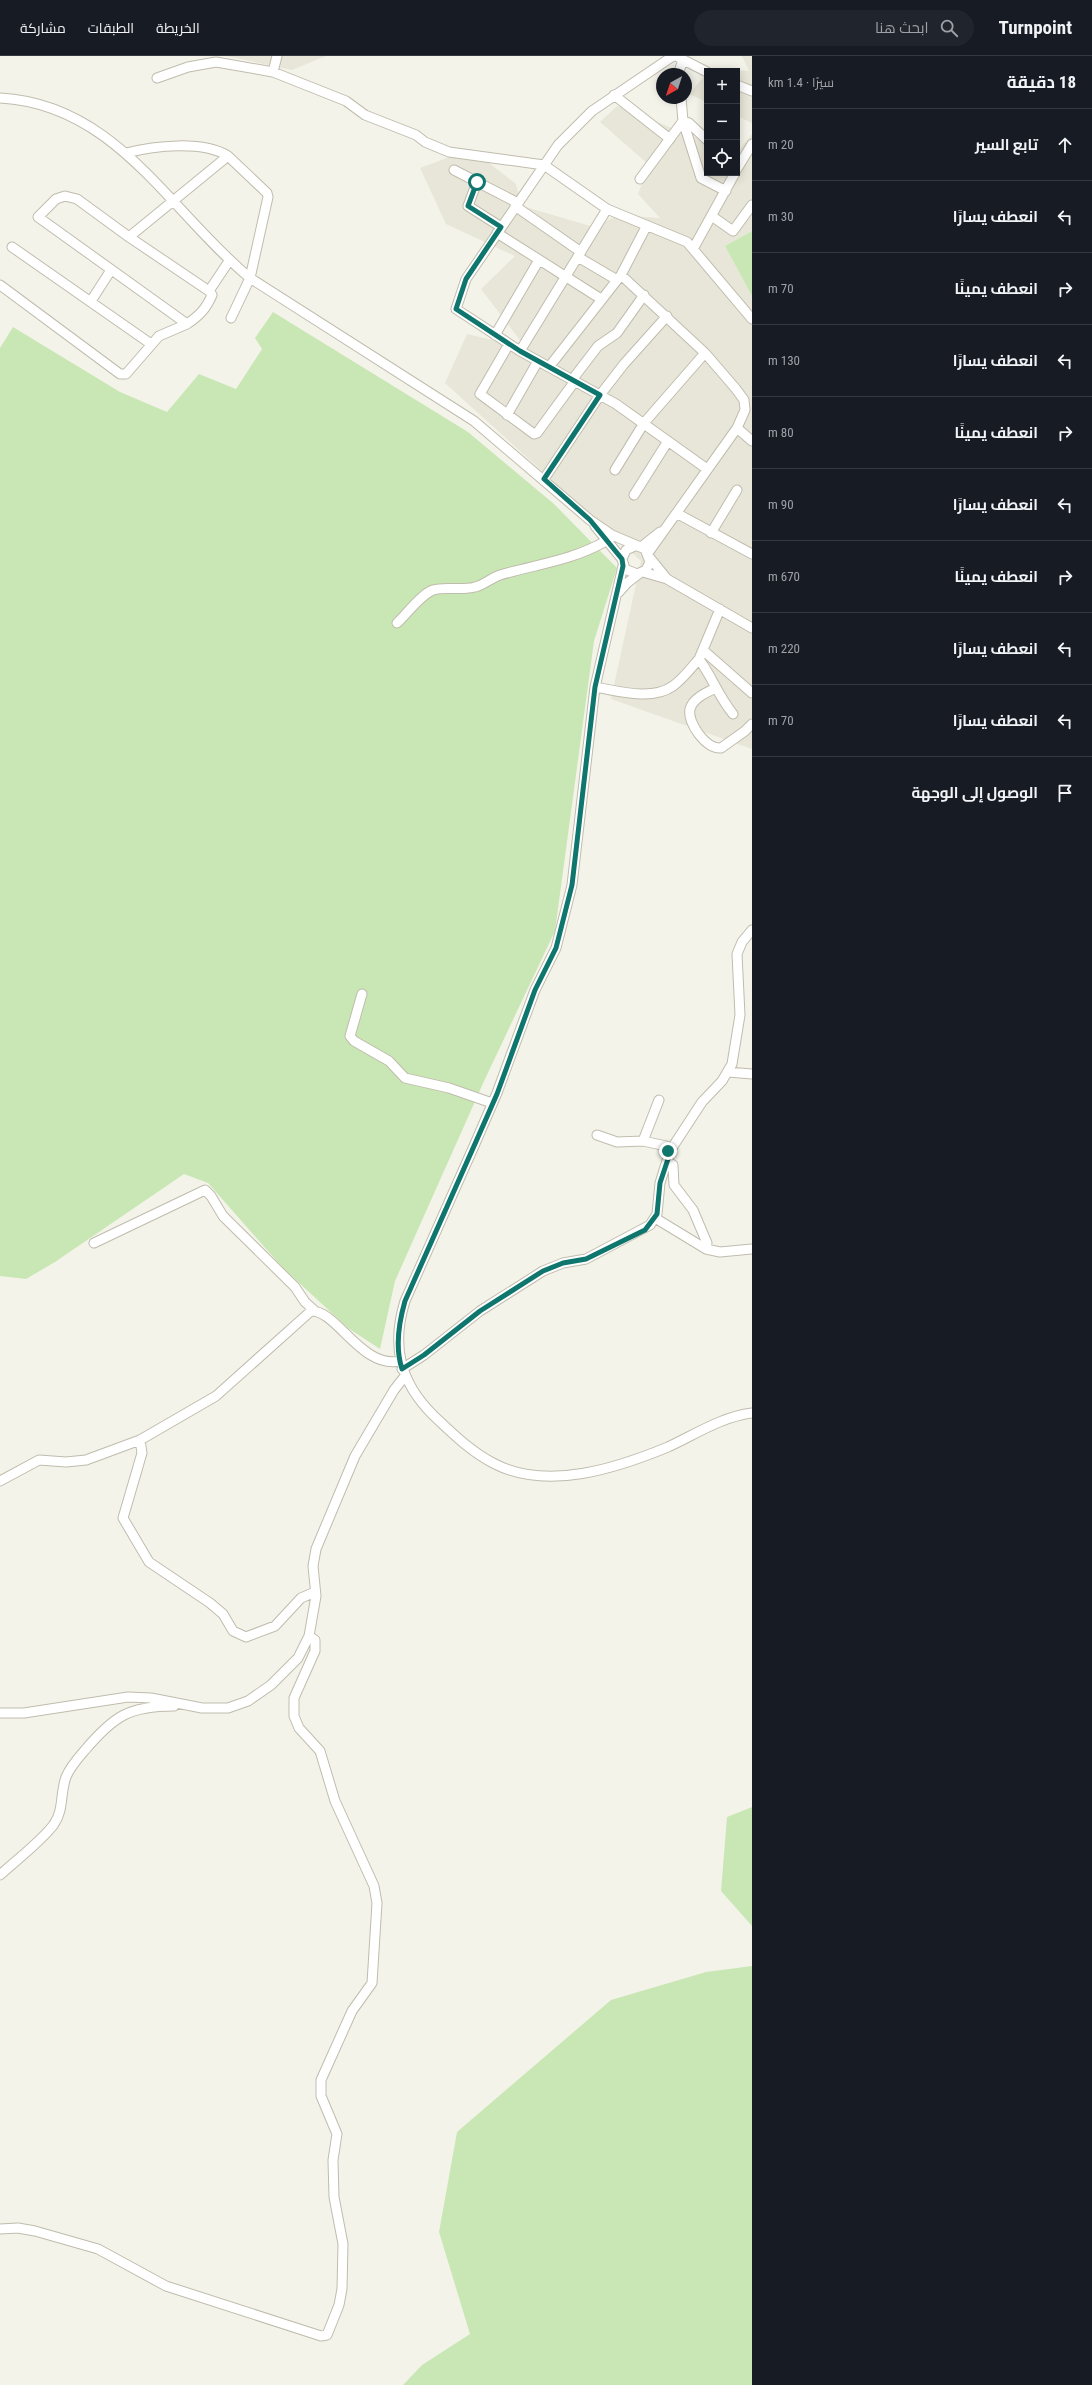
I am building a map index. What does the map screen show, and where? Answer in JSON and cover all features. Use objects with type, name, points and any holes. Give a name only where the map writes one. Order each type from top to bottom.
[{"type":"street","points":[[273,72],[277,56]]},
{"type":"street","points":[[672,56],[614,95],[575,125],[558,144],[466,279],[456,308],[460,314],[520,351],[600,395],[644,422],[707,470]]},
{"type":"street","points":[[679,68],[680,58],[704,70]]},
{"type":"street","points":[[157,78],[188,68],[216,62],[273,72],[346,101],[360,113],[416,134],[425,142],[449,152],[544,165],[607,209],[646,227],[681,238],[693,249],[752,320]]},
{"type":"street","points":[[740,86],[752,91]]},
{"type":"street","points":[[614,95],[670,139]]},
{"type":"street","points":[[0,98],[40,103],[72,115],[100,132],[126,153],[229,261],[250,278],[459,411],[544,479],[590,520],[612,535],[638,546],[649,556],[667,579]]},
{"type":"street","points":[[682,104],[683,121],[701,178],[726,191]]},
{"type":"street","points":[[640,179],[683,121]]},
{"type":"street","points":[[683,121],[689,123],[704,137]]},
{"type":"street","points":[[740,158],[752,144]]},
{"type":"street","points":[[126,153],[154,146],[213,149],[228,156],[268,193],[250,278],[232,318]]},
{"type":"street","points":[[129,237],[173,203],[228,156]]},
{"type":"street","points":[[0,1874],[54,1824],[63,1797],[66,1777],[72,1766],[108,1724],[132,1710],[144,1707],[193,1706],[228,1708],[248,1701],[282,1674],[298,1658],[309,1636],[314,1616],[315,1592],[313,1566],[326,1522],[355,1456],[394,1390],[402,1369],[400,1326],[405,1301],[492,1103],[535,990],[556,948],[572,885],[595,687],[626,550],[638,546],[664,529],[678,514],[737,428],[745,410],[744,400],[705,353],[644,295],[619,278],[579,255],[517,204],[454,170]]},
{"type":"street","points":[[693,249],[713,217],[734,176]]},
{"type":"street","points":[[477,182],[468,206],[539,260],[601,299]]},
{"type":"street","points":[[0,285],[120,374],[126,374],[151,344],[160,336],[187,324],[200,315],[208,305],[212,296],[209,291],[129,237],[85,203],[65,196],[56,199],[38,217],[187,324]]},
{"type":"street","points":[[713,217],[733,231],[752,205]]},
{"type":"street","points":[[520,351],[607,209]]},
{"type":"street","points":[[549,367],[619,278],[646,227]]},
{"type":"street","points":[[12,247],[151,344]]},
{"type":"street","points":[[494,335],[539,260]]},
{"type":"street","points":[[209,291],[229,261]]},
{"type":"street","points":[[91,301],[111,270]]},
{"type":"street","points":[[509,344],[480,394],[536,434],[598,346],[617,333],[644,295]]},
{"type":"street","points":[[544,479],[600,395],[624,364],[666,316]]},
{"type":"street","points":[[615,470],[644,422],[705,353]]},
{"type":"street","points":[[507,414],[538,361]]},
{"type":"street","points":[[737,428],[752,441]]},
{"type":"street","points":[[634,495],[668,441]]},
{"type":"street","points":[[711,533],[737,490]]},
{"type":"street","points":[[678,514],[752,554]]},
{"type":"street","points":[[590,520],[631,573],[642,573],[667,579],[752,628]]},
{"type":"street","points":[[616,596],[627,583],[642,573],[648,566],[649,556],[664,529]]},
{"type":"street","points":[[397,623],[433,590],[463,590],[477,587],[498,576],[575,557],[606,541]]},
{"type":"street","points":[[595,687],[638,693],[660,692],[674,685],[699,659],[704,651],[720,610]]},
{"type":"street","points":[[704,651],[752,693]]},
{"type":"street","points":[[699,659],[716,688],[721,700],[733,714]]},
{"type":"street","points":[[716,688],[697,698],[690,709],[690,716],[702,739],[710,746],[721,748],[745,732],[752,724]]},
{"type":"street","points":[[402,1369],[424,1355],[480,1311],[543,1271],[563,1263],[586,1259],[645,1230],[655,1218],[660,1183],[668,1157],[702,1102],[728,1072],[738,1037],[740,1015],[737,954],[742,942],[752,930]]},
{"type":"street","points":[[362,994],[350,1036],[354,1042],[389,1062],[404,1078],[449,1088],[492,1103]]},
{"type":"street","points":[[728,1072],[752,1074]]},
{"type":"street","points":[[643,1141],[659,1100]]},
{"type":"street","points":[[598,1135],[617,1142],[643,1141],[666,1146],[668,1157],[674,1165],[674,1185],[693,1210],[708,1243],[706,1249]]},
{"type":"street","points":[[94,1243],[205,1190],[211,1196],[223,1216],[295,1287],[305,1302],[314,1311],[374,1358],[402,1369],[431,1413],[470,1449],[495,1465],[531,1474],[551,1476],[584,1473],[614,1466],[670,1446],[713,1424],[752,1413]]},
{"type":"street","points":[[655,1218],[706,1249],[720,1252],[752,1250]]},
{"type":"street","points":[[0,1480],[39,1460],[66,1462],[86,1460],[140,1440],[216,1396],[307,1314],[314,1311]]},
{"type":"street","points":[[140,1440],[142,1453],[123,1518],[152,1565],[210,1603],[223,1614],[233,1631],[242,1637],[246,1637],[275,1626],[301,1598],[315,1592]]},
{"type":"street","points":[[0,2229],[18,2228],[47,2233],[98,2249],[166,2286],[278,2320],[321,2336],[327,2335],[330,2330],[339,2305],[342,2289],[343,2244],[334,2197],[334,2160],[337,2134],[321,2096],[321,2080],[352,2010],[372,1983],[377,1903],[374,1886],[335,1801],[320,1751],[299,1728],[294,1716],[294,1698],[315,1651],[315,1640],[309,1636]]},
{"type":"street","points":[[0,1713],[52,1710],[128,1697],[151,1698],[193,1706]]},
{"type":"shaded area","points":[[226,56],[326,56],[292,70]]},
{"type":"shaded area","points":[[742,56],[752,56],[752,123],[740,117],[740,70],[749,71]]},
{"type":"shaded area","points":[[704,76],[704,101],[692,95],[692,90]]},
{"type":"shaded area","points":[[617,106],[704,141],[704,176],[740,176],[740,148],[752,134],[752,231],[725,246],[752,296],[752,749],[611,699],[641,561],[445,383],[467,334],[526,348],[481,289],[515,256],[446,224],[420,168],[471,149],[516,184],[522,206],[594,227],[618,215],[660,218],[638,194],[649,165],[600,122]]},
{"type":"green space","points":[[752,231],[752,296],[725,246]]},
{"type":"green space","points":[[273,312],[468,432],[554,504],[617,568],[594,641],[555,931],[485,1079],[395,1281],[380,1349],[348,1328],[283,1268],[208,1183],[184,1174],[55,1262],[26,1279],[0,1276],[0,348],[13,327],[120,392],[167,412],[199,374],[236,389],[262,349],[255,338]]},
{"type":"green space","points":[[752,1807],[752,1926],[721,1891],[727,1817]]},
{"type":"green space","points":[[752,1966],[752,2385],[403,2385],[422,2365],[470,2334],[439,2232],[457,2132],[611,2000],[706,1972]]},
{"type":"route","points":[[477,182],[468,206],[470,209],[501,227],[466,279],[459,296],[456,309],[460,314],[520,351],[600,395],[563,448],[544,479],[590,520],[622,559],[623,566],[604,639],[595,687],[572,885],[556,948],[535,990],[518,1033],[497,1094],[405,1301],[401,1314],[399,1339],[402,1369],[415,1362],[480,1311],[543,1271],[563,1263],[586,1259],[645,1230],[655,1219],[657,1214],[660,1183],[670,1153],[668,1151]]}]
